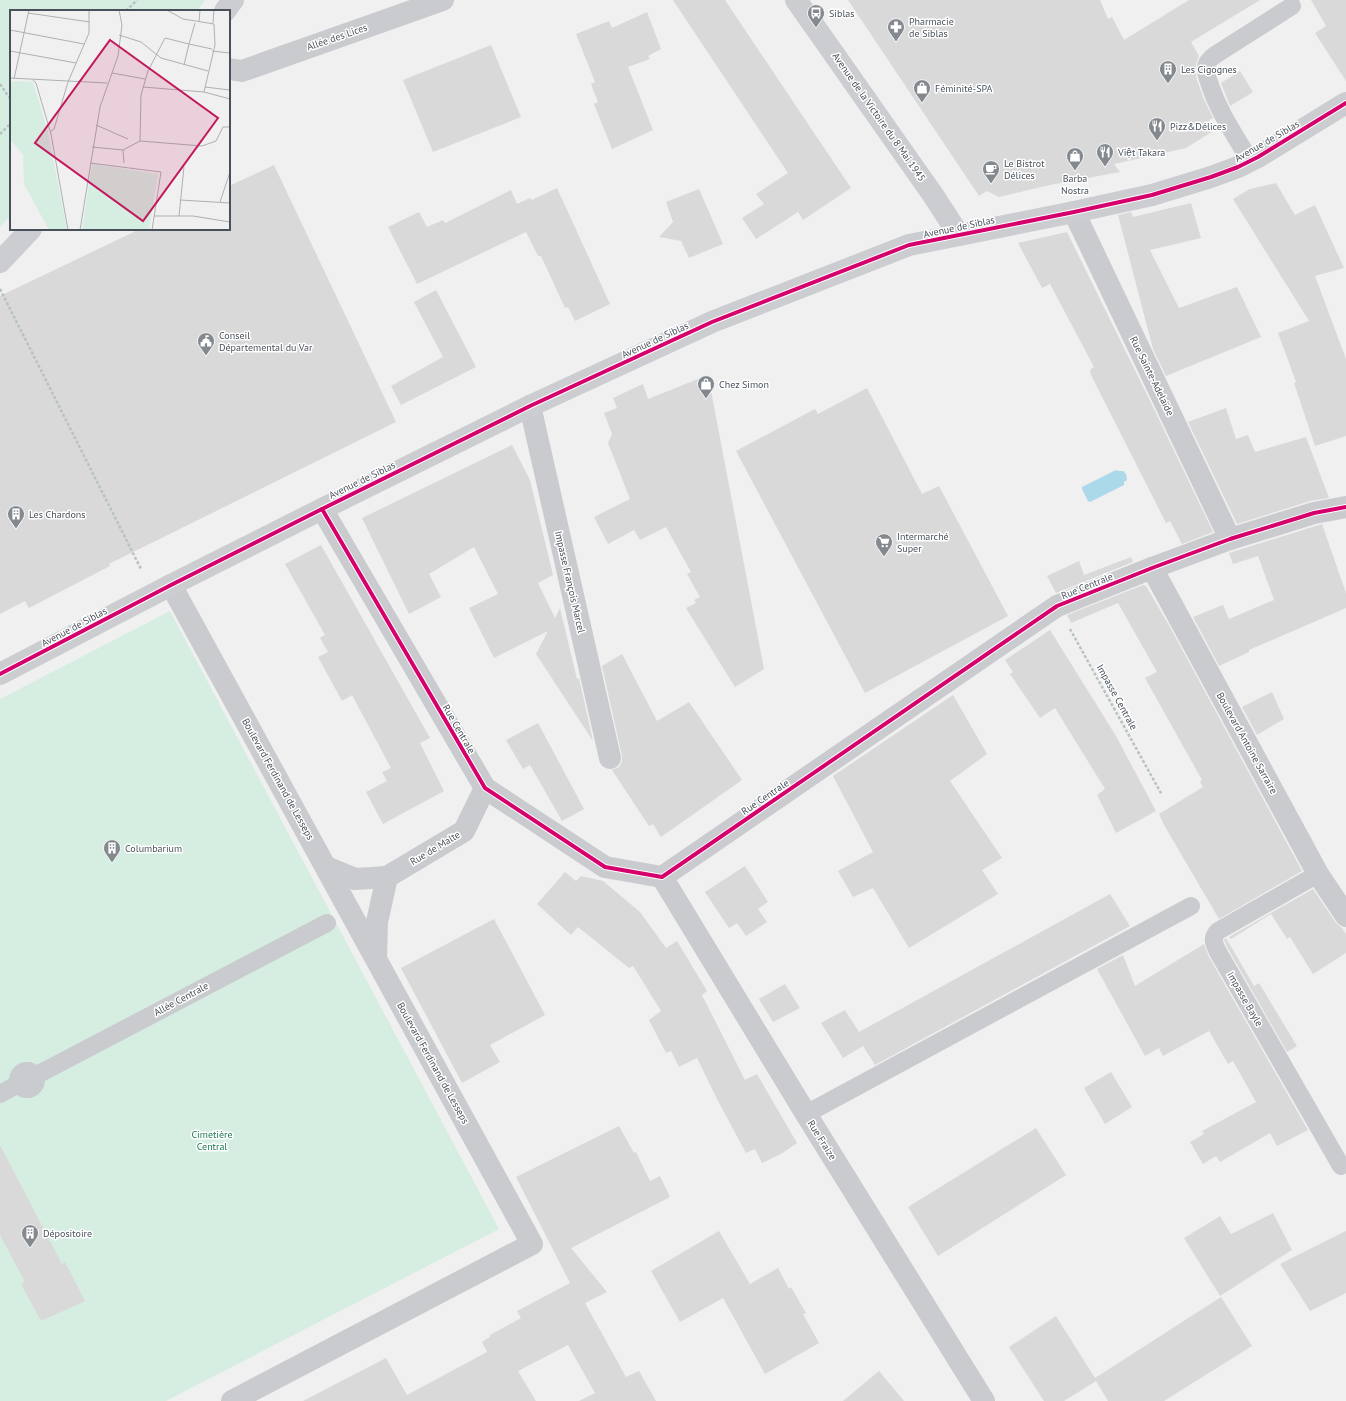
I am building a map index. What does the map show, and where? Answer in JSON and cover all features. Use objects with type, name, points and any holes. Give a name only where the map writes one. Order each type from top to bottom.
[{"type":"street","points":[[226,10],[233,0]]},
{"type":"street","name":"Allée des Lices","points":[[230,69],[242,71],[444,0]]},
{"type":"street","name":"Avenue de la Victoire du 8 Mai 1945","points":[[796,0],[933,195],[959,235]]},
{"type":"street","name":"Avenue de Siblas","points":[[0,674],[163,589],[530,406],[712,322],[909,245],[1152,195],[1211,177],[1250,161],[1346,103]]},
{"type":"street","name":"Rue Sainte-Adelaïde","points":[[1074,212],[1230,539]]},
{"type":"street","points":[[0,262],[30,230]]},
{"type":"street","name":"Impasse François Marcel","points":[[530,406],[610,758]]},
{"type":"street","name":"Rue Centrale","points":[[322,509],[485,788],[605,867],[662,877],[1058,606],[1152,568],[1230,539],[1314,513],[1346,507]]},
{"type":"street","name":"Boulevard Antoine Sarraire","points":[[1152,568],[1318,874],[1346,916]]},
{"type":"street","name":"Boulevard Ferdinand de Lesseps","points":[[163,589],[326,867],[532,1244],[232,1401]]},
{"type":"street","name":"Rue de Malte","points":[[326,867],[355,879],[387,877],[464,831],[485,788]]},
{"type":"street","points":[[376,959],[377,922],[387,877]]},
{"type":"street","name":"Rue Fraize","points":[[662,877],[806,1114],[984,1401]]},
{"type":"lane","points":[[1250,161],[1220,109],[1209,84],[1206,66],[1210,58],[1292,6]]},
{"type":"lane","name":"Impasse Bayle","points":[[1318,874],[1218,931],[1213,941],[1341,1166]]},
{"type":"lane","points":[[806,1114],[1191,906]]},
{"type":"lane","name":"Allée Centrale","points":[[0,1094],[327,923]]},
{"type":"path","points":[[127,10],[137,0]]},
{"type":"path","points":[[0,84],[10,99]]},
{"type":"path","points":[[0,134],[10,124]]},
{"type":"path","points":[[0,290],[163,589]]},
{"type":"green space","points":[[0,0],[205,0],[198,10],[10,10],[10,216],[0,227]]},
{"type":"green space","name":"Cimetière Central","points":[[170,611],[499,1229],[166,1401],[0,1401],[0,699]]},
{"type":"water","points":[[1116,470],[1123,471],[1126,474],[1127,480],[1124,482],[1124,485],[1090,502],[1088,501],[1082,487]]},
{"type":"building","points":[[673,0],[725,0],[851,188],[803,220],[798,212],[756,239],[742,218],[764,204],[756,194],[788,173]]},
{"type":"building","points":[[848,0],[1100,0],[1108,19],[1112,17],[1124,40],[1189,0],[1260,0],[1191,42],[1199,56],[1196,64],[1196,77],[1213,118],[1209,120],[1215,130],[1186,148],[1114,164],[1120,172],[1050,185],[999,197],[987,191],[979,196]]},
{"type":"building","points":[[1311,0],[1346,0],[1346,81],[1315,33],[1326,26]]},
{"type":"building","points":[[647,12],[661,49],[648,56],[650,59],[628,67],[653,130],[612,149],[594,104],[598,102],[591,84],[595,82],[576,34],[609,21],[612,28]]},
{"type":"building","points":[[491,45],[521,117],[433,152],[403,80]]},
{"type":"building","points":[[1240,71],[1253,92],[1230,106],[1221,83]]},
{"type":"building","name":"Conseil Départemental du Var","points":[[274,165],[396,422],[109,564],[110,566],[29,608],[25,601],[0,614],[0,296],[138,230],[230,230],[230,186]]},
{"type":"building","points":[[1276,183],[1295,215],[1315,205],[1344,268],[1315,276],[1346,359],[1346,436],[1315,446],[1294,383],[1296,382],[1278,333],[1309,321],[1233,199],[1250,189]]},
{"type":"building","points":[[557,188],[610,304],[575,321],[568,307],[565,308],[541,256],[538,256],[526,232],[417,284],[388,227],[419,212],[427,227],[443,220],[445,223],[511,190],[517,204],[530,198],[532,200]]},
{"type":"building","points":[[699,189],[723,244],[689,258],[681,241],[659,237],[673,222],[666,202]]},
{"type":"building","points":[[1191,203],[1201,238],[1150,250],[1179,308],[1237,287],[1261,337],[1166,376],[1153,349],[1118,215],[1131,212],[1133,217]]},
{"type":"building","points":[[1067,232],[1213,532],[1182,544],[1170,521],[1166,523],[1091,375],[1090,370],[1094,367],[1050,284],[1042,288],[1018,243]]},
{"type":"building","points":[[436,290],[476,367],[401,405],[391,386],[443,357],[414,302]]},
{"type":"building","points":[[708,375],[764,669],[735,687],[686,608],[696,603],[694,600],[700,597],[687,574],[691,572],[666,527],[640,540],[634,530],[608,544],[594,517],[630,499],[608,443],[612,434],[604,413],[617,408],[613,398],[643,384],[648,399]]},
{"type":"building","name":"Intermarché Super","points":[[867,388],[922,494],[939,486],[1008,616],[865,693],[736,451],[815,409],[818,414]]},
{"type":"building","points":[[1226,408],[1236,439],[1248,435],[1255,452],[1306,437],[1329,498],[1310,501],[1237,524],[1188,422]]},
{"type":"building","points":[[512,445],[530,480],[553,575],[538,583],[555,618],[560,608],[577,679],[579,678],[593,741],[536,654],[548,631],[494,658],[469,608],[498,594],[474,547],[429,574],[441,597],[409,614],[362,518]]},
{"type":"building","points":[[1322,524],[1346,593],[1346,608],[1249,650],[1249,652],[1219,666],[1193,617],[1223,605],[1229,619],[1274,600],[1258,556],[1233,564],[1229,553]]},
{"type":"building","points":[[321,545],[430,738],[420,743],[444,791],[383,824],[366,792],[387,781],[382,772],[391,768],[352,695],[342,701],[318,657],[328,652],[320,638],[325,635],[285,564]]},
{"type":"building","points":[[1131,557],[1133,562],[1056,593],[1047,576],[1079,561],[1084,575]]},
{"type":"building","points":[[1143,585],[1146,586],[1170,627],[1302,871],[1219,919],[1159,814],[1203,787],[1200,782],[1202,780],[1145,678],[1157,672],[1118,603],[1071,623],[1067,615]]},
{"type":"building","points":[[1050,630],[1116,736],[1156,811],[1116,833],[1097,795],[1105,789],[1055,708],[1040,718],[1010,674],[1013,672],[1005,660]]},
{"type":"building","points":[[622,654],[657,721],[689,702],[742,780],[661,837],[653,824],[649,826],[612,770],[619,767],[622,761],[622,756],[602,666]]},
{"type":"building","points":[[1272,692],[1284,719],[1257,735],[1242,707]]},
{"type":"building","points":[[953,695],[987,754],[950,781],[1002,858],[982,870],[998,894],[909,948],[873,888],[853,897],[838,871],[873,852],[833,776]]},
{"type":"building","points":[[538,723],[584,809],[562,821],[530,765],[523,769],[506,740]]},
{"type":"building","points":[[745,866],[768,902],[758,909],[767,922],[746,936],[737,923],[729,928],[705,892]]},
{"type":"building","points":[[565,872],[576,881],[581,876],[603,881],[640,912],[666,948],[677,941],[707,991],[702,995],[745,1080],[757,1074],[797,1143],[781,1154],[762,1163],[755,1149],[746,1153],[697,1058],[679,1067],[671,1051],[666,1053],[649,1020],[661,1011],[633,966],[629,968],[578,927],[571,935],[537,904]]},
{"type":"building","points":[[1313,889],[1336,923],[1346,934],[1346,953],[1313,974],[1290,937],[1287,939],[1271,914],[1231,939],[1229,937]]},
{"type":"building","points":[[1110,894],[1130,926],[875,1065],[863,1046],[843,1058],[821,1023],[845,1010],[859,1032]]},
{"type":"building","points":[[494,919],[545,1015],[490,1045],[500,1062],[462,1083],[401,968]]},
{"type":"building","points":[[1226,938],[1254,986],[1259,983],[1297,1046],[1287,1052],[1227,947],[1224,940]]},
{"type":"building","points":[[1204,944],[1209,957],[1308,1130],[1277,1146],[1270,1133],[1220,1162],[1216,1156],[1203,1164],[1190,1142],[1204,1134],[1202,1131],[1256,1102],[1233,1061],[1228,1064],[1209,1031],[1163,1056],[1159,1048],[1145,1056],[1097,969],[1123,955],[1135,986]]},
{"type":"building","points":[[785,984],[800,1008],[773,1022],[759,999]]},
{"type":"building","points":[[1111,1072],[1132,1107],[1105,1124],[1084,1088]]},
{"type":"building","points":[[619,1126],[634,1153],[636,1152],[650,1181],[660,1176],[670,1197],[571,1248],[607,1292],[585,1303],[626,1377],[639,1371],[656,1401],[579,1401],[595,1393],[568,1345],[518,1371],[536,1401],[303,1401],[386,1358],[407,1395],[487,1352],[482,1342],[490,1337],[490,1335],[521,1318],[517,1311],[570,1283],[516,1177]]},
{"type":"building","points":[[1036,1128],[1066,1175],[938,1256],[908,1207]]},
{"type":"building","name":"Dépositoire","points":[[0,1145],[62,1264],[65,1262],[85,1301],[41,1321],[21,1284],[25,1282],[0,1235]]},
{"type":"building","points":[[1273,1213],[1292,1250],[1220,1296],[1184,1238],[1220,1216],[1231,1234]]},
{"type":"building","points":[[719,1231],[750,1284],[778,1268],[789,1289],[791,1287],[806,1313],[803,1314],[819,1343],[765,1374],[723,1298],[680,1322],[651,1271]]},
{"type":"building","points":[[1346,1231],[1346,1293],[1310,1311],[1280,1264]]},
{"type":"building","points":[[1221,1297],[1252,1346],[1164,1401],[1108,1401],[1096,1381],[1064,1401],[1044,1401],[1009,1347],[1056,1316],[1095,1378]]},
{"type":"building","points":[[879,1371],[904,1401],[843,1401]]},
{"type":"cycle path","points":[[0,674],[171,585],[530,406],[712,322],[909,245],[1152,195],[1211,177],[1238,167],[1258,157],[1346,103]]},
{"type":"cycle path","points":[[322,509],[485,788],[605,867],[662,877],[1057,606],[1230,539],[1314,513],[1346,507]]},
{"type":"place","name":"Siblas","points":[[816,28]]},
{"type":"place","name":"Pharmacie de Siblas","points":[[896,42]]},
{"type":"place","name":"Les Cigognes","points":[[1168,84]]},
{"type":"place","name":"Féminité-SPA","points":[[922,103]]},
{"type":"place","name":"Pizz&Délices","points":[[1157,141]]},
{"type":"place","name":"Việt Takara","points":[[1105,167]]},
{"type":"place","name":"Barba Nostra","points":[[1075,171]]},
{"type":"place","name":"Le Bistrot Délices","points":[[991,184]]},
{"type":"place","name":"Conseil Départemental du Var","points":[[206,356]]},
{"type":"place","name":"Chez Simon","points":[[706,399]]},
{"type":"place","name":"Les Chardons","points":[[16,529]]},
{"type":"place","name":"Intermarché Super","points":[[884,557]]},
{"type":"place","name":"Columbarium","points":[[112,863]]},
{"type":"place","name":"Dépositoire","points":[[30,1248]]}]
